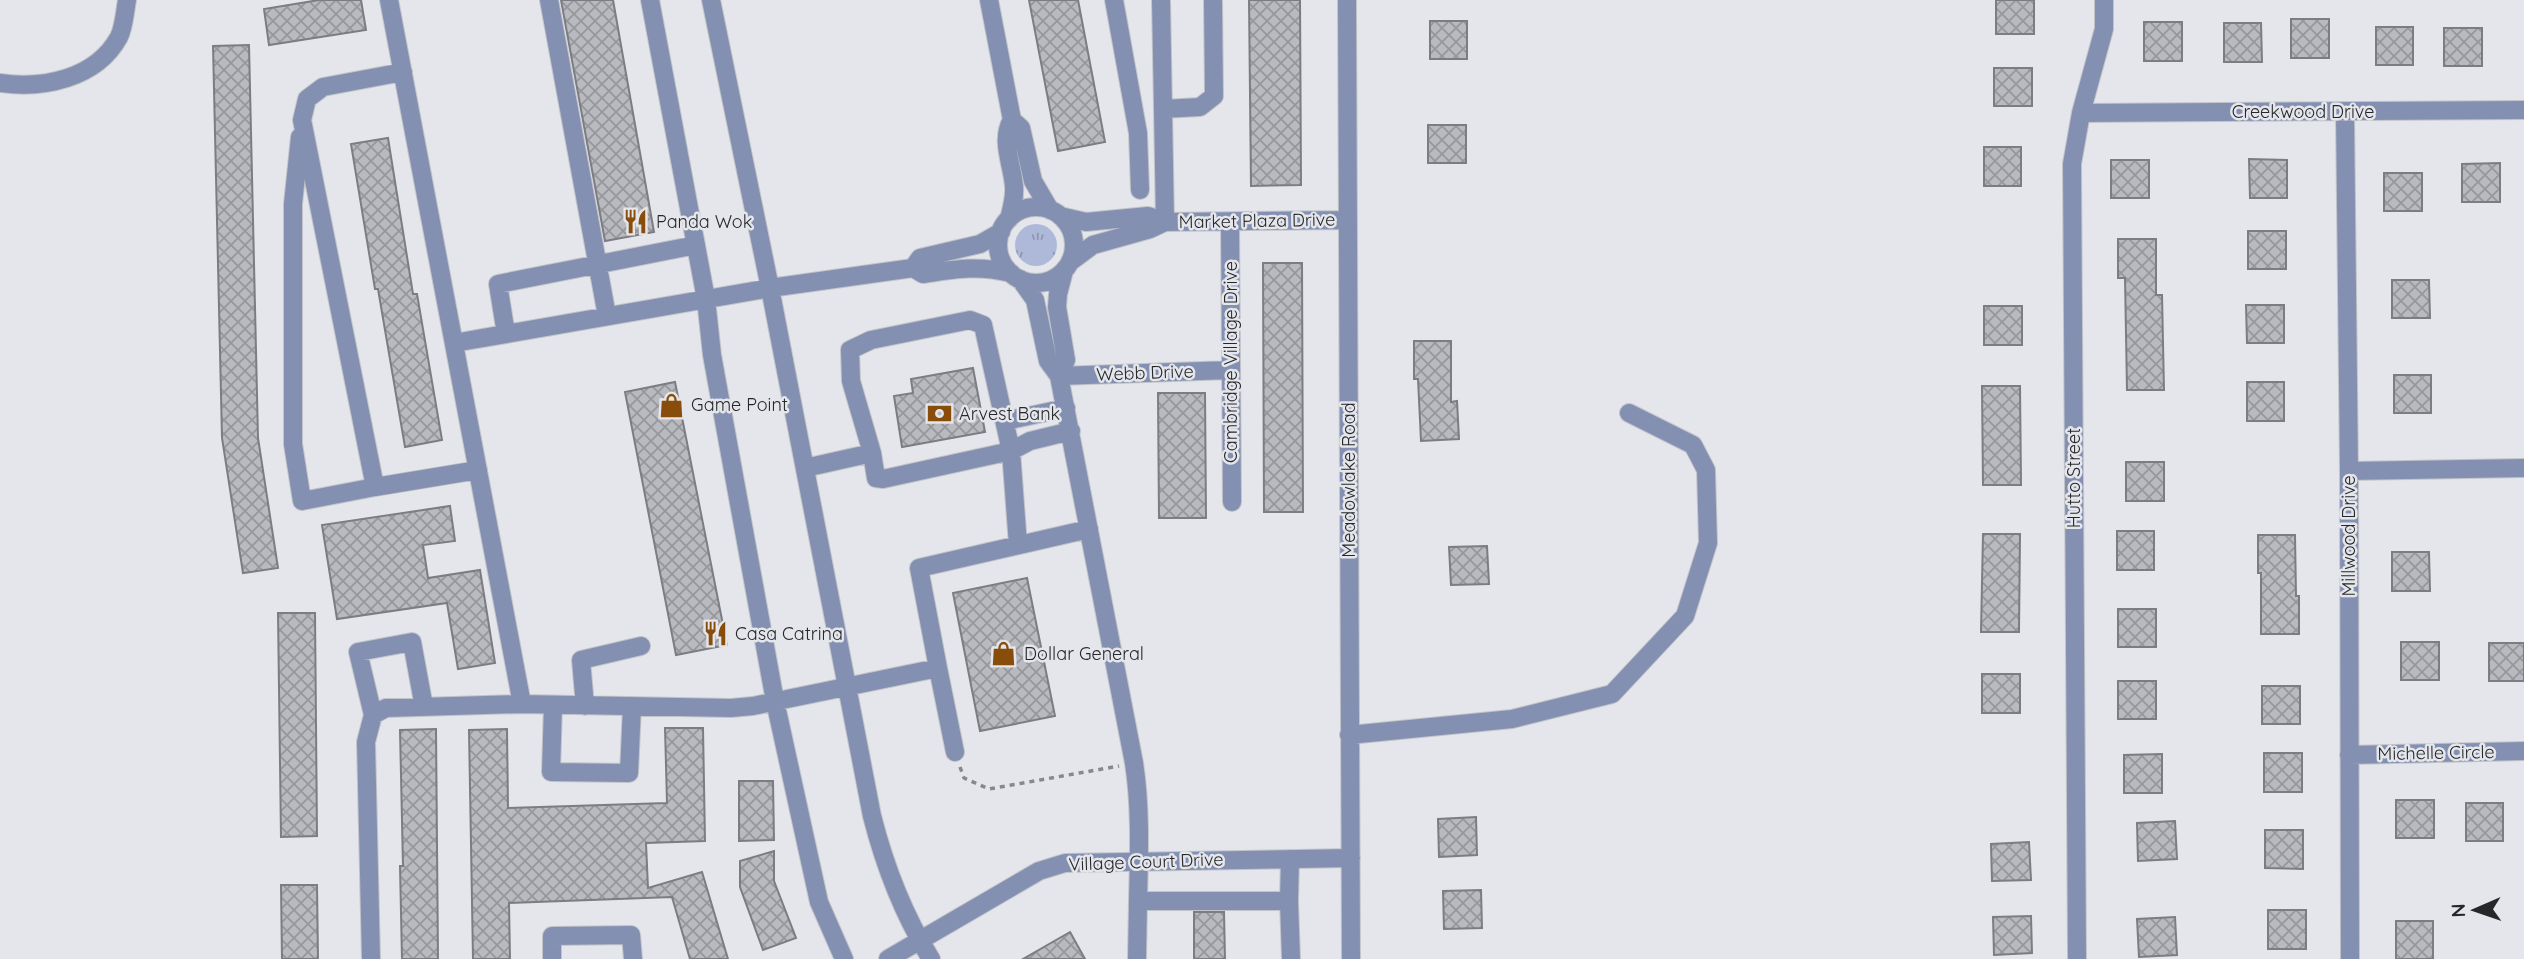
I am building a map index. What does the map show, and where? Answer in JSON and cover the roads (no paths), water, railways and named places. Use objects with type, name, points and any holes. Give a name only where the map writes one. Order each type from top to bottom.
[{"type":"street","points":[[0,83],[41,84],[67,78],[87,69],[105,54],[120,36],[127,0]]},
{"type":"street","points":[[389,0],[522,704]]},
{"type":"street","points":[[549,0],[607,316]]},
{"type":"street","points":[[650,0],[706,299],[712,355],[775,701],[819,902],[844,959]]},
{"type":"street","points":[[711,0],[770,288],[872,816],[884,863],[931,959]]},
{"type":"street","points":[[989,0],[1012,120],[1021,128],[1033,181],[1055,213],[1069,227],[1073,237],[1073,252],[1058,294],[1057,307],[1066,360],[1059,376]]},
{"type":"street","points":[[1114,0],[1138,133],[1140,190]]},
{"type":"street","points":[[1161,0],[1165,222]]},
{"type":"street","points":[[1163,109],[1200,107],[1214,96],[1213,0]]},
{"type":"street","name":"Meadowlake Road","points":[[1347,0],[1352,959]]},
{"type":"street","name":"Hutto Street","points":[[2077,959],[2072,164],[2081,113],[2104,29],[2104,0]]},
{"type":"street","points":[[403,72],[323,86],[307,99],[302,120],[293,204],[293,444],[302,501],[478,470]]},
{"type":"street","name":"Creekwood Drive","points":[[2081,113],[2524,110]]},
{"type":"street","name":"Millwood Drive","points":[[2345,112],[2350,959]]},
{"type":"street","points":[[302,120],[375,487]]},
{"type":"street","points":[[1012,120],[1005,132],[1014,196],[999,250],[1004,264],[1035,300],[1048,361],[1059,376],[1066,408],[1136,779],[1139,861],[1137,959]]},
{"type":"street","points":[[913,268],[920,258],[980,244],[1028,209],[1055,213]]},
{"type":"street","name":"Market Plaza Drive","points":[[1055,213],[1086,222],[1148,216],[1165,222],[1348,220]]},
{"type":"street","name":"Market Plaza Drive","points":[[1067,266],[1093,245],[1150,229],[1165,222]]},
{"type":"street","name":"Cambridge Village Drive","points":[[1230,222],[1232,502]]},
{"type":"street","points":[[506,334],[498,284],[696,245]]},
{"type":"street","points":[[454,343],[770,288],[913,268],[923,274],[986,267],[1031,283],[1046,282],[1067,266]]},
{"type":"street","points":[[1018,545],[1011,451],[983,325],[970,320],[871,340],[850,350],[851,381],[872,453],[876,478],[883,479],[1011,451],[1030,441],[1070,431]]},
{"type":"street","name":"Webb Drive","points":[[1059,376],[1230,370]]},
{"type":"street","points":[[1004,421],[1066,408]]},
{"type":"street","points":[[1349,735],[1512,719],[1612,694],[1685,617],[1708,543],[1706,470],[1693,445],[1629,413]]},
{"type":"street","points":[[805,468],[872,453]]},
{"type":"street","points":[[2349,471],[2524,468]]},
{"type":"street","points":[[955,752],[919,568],[1089,529]]},
{"type":"street","points":[[371,959],[366,742],[373,715],[358,652],[412,642],[424,707]]},
{"type":"street","points":[[585,706],[581,660],[641,646]]},
{"type":"street","points":[[373,715],[386,708],[522,704],[731,708],[938,667]]},
{"type":"street","points":[[552,705],[551,772],[629,773],[632,706]]},
{"type":"street","name":"Michelle Circle","points":[[2349,755],[2524,751]]},
{"type":"street","name":"Village Court Drive","points":[[888,959],[1039,872],[1065,863],[1350,858]]},
{"type":"street","points":[[1290,859],[1291,959]]},
{"type":"street","points":[[1138,901],[1289,901]]},
{"type":"street","points":[[552,959],[552,936],[631,935],[633,959]]},
{"type":"place","name":"Panda Wok","points":[[636,222]]},
{"type":"place","name":"Game Point","points":[[671,405]]},
{"type":"place","name":"Arvest Bank","points":[[939,414]]},
{"type":"place","name":"Casa Catrina","points":[[715,634]]},
{"type":"place","name":"Dollar General","points":[[1004,654]]}]
